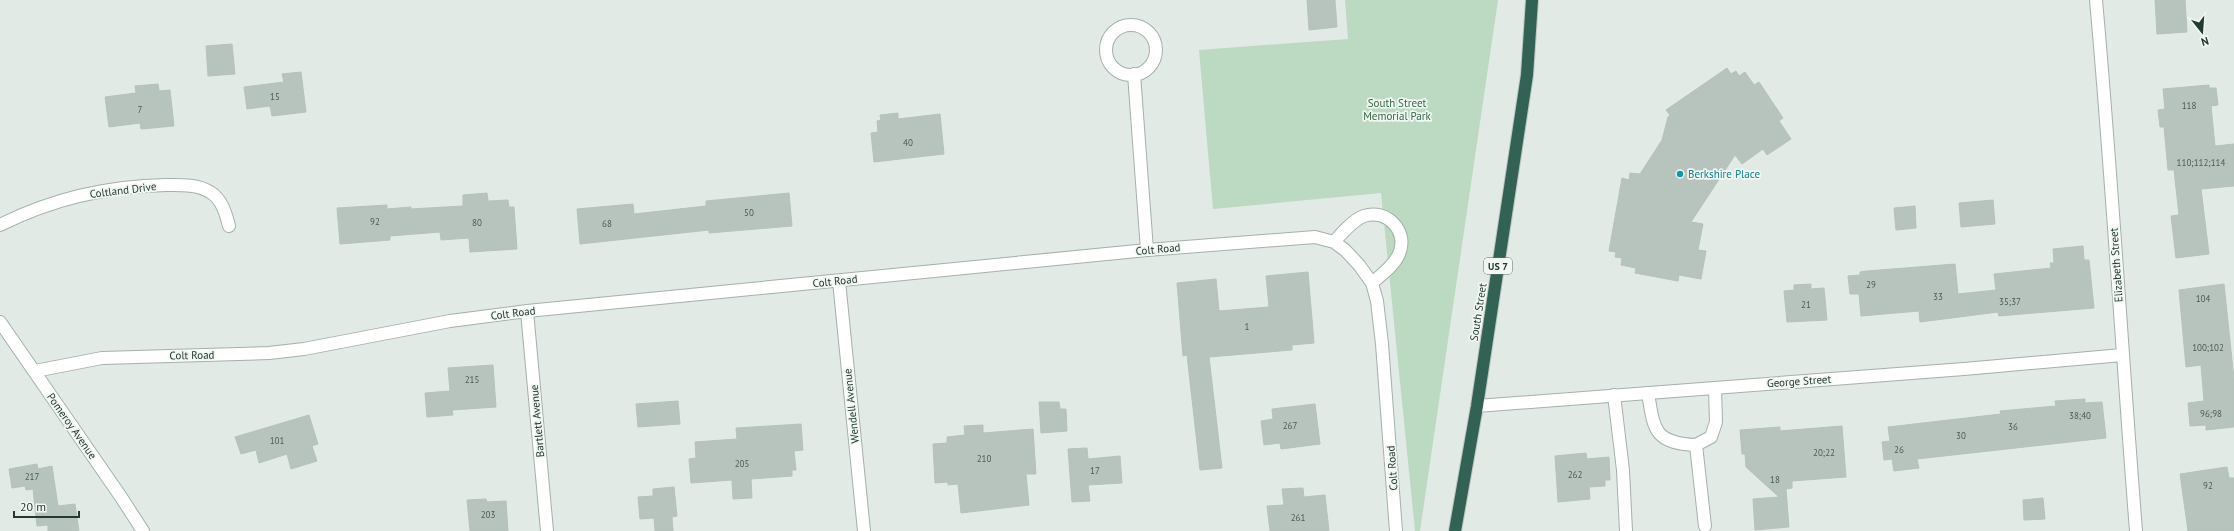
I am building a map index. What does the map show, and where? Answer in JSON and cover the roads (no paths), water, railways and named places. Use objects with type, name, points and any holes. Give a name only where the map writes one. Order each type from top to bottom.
[{"type":"highway","name":"South Street","points":[[1454,531],[1477,406],[1527,75],[1532,0]]},
{"type":"street","name":"Elizabeth Street","points":[[2096,0],[2109,147],[2122,355],[2136,531]]},
{"type":"street","points":[[1128,25],[1144,29],[1153,38],[1155,47],[1154,60],[1149,67],[1134,74],[1117,71],[1111,65],[1106,53],[1110,36],[1116,30],[1128,25]]},
{"type":"street","points":[[1134,74],[1147,250]]},
{"type":"street","name":"Coltland Drive","points":[[0,224],[39,208],[107,189],[183,185],[204,189],[216,197],[222,205],[229,226]]},
{"type":"street","points":[[1334,242],[1341,233],[1363,217],[1380,215],[1395,224],[1402,240],[1399,255],[1372,283]]},
{"type":"street","name":"Colt Road","points":[[34,371],[102,358],[269,353],[304,349],[450,321],[527,312],[1147,250],[1283,238],[1315,237],[1334,242],[1352,257],[1372,283],[1377,301],[1382,337],[1396,531]]},
{"type":"street","name":"Wendell Avenue","points":[[839,281],[864,531]]},
{"type":"street","name":"Bartlett Avenue","points":[[527,312],[547,531]]},
{"type":"street","name":"Pomeroy Avenue","points":[[0,322],[143,531]]},
{"type":"street","name":"George Street","points":[[1477,406],[1964,369],[2122,355]]},
{"type":"street","points":[[1648,393],[1653,423],[1660,436],[1677,444],[1696,445],[1712,437],[1716,422],[1715,388]]},
{"type":"street","points":[[1614,395],[1623,470],[1626,531]]},
{"type":"street","points":[[1696,445],[1705,526]]},
{"type":"place","name":"Berkshire Place","points":[[1680,174]]},
{"type":"park label","name":"South Street Memorial Park","points":[[1397,109]]}]
